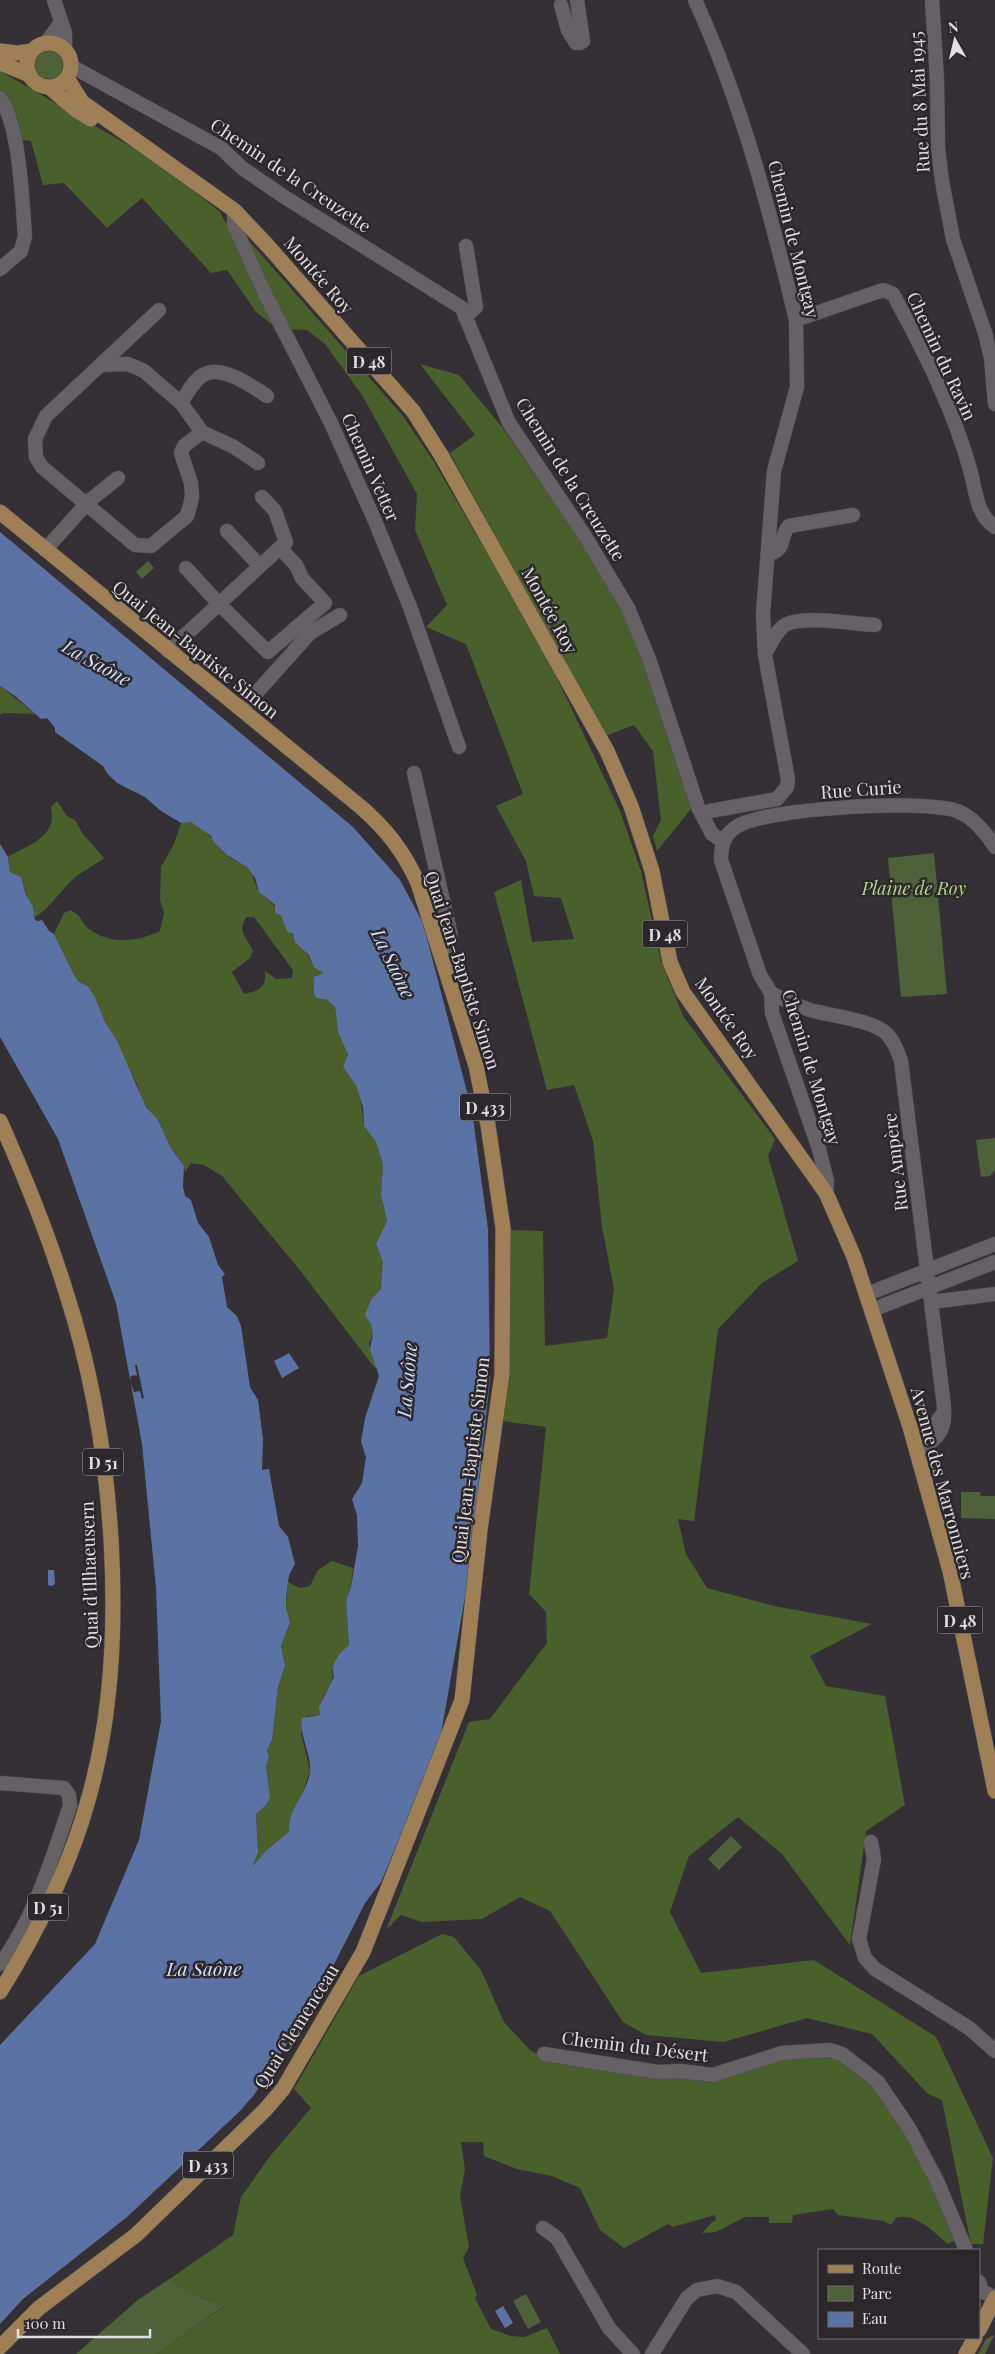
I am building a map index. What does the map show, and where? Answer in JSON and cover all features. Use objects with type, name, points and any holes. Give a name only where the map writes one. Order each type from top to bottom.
[{"type":"main road","points":[[0,51],[17,53],[32,51],[46,42],[60,45],[66,49],[69,72],[56,86],[49,87],[38,84],[30,75],[0,63]]},
{"type":"main road","points":[[30,75],[27,63],[32,51]]},
{"type":"main road","name":"D 48","points":[[69,72],[82,102],[118,130]]},
{"type":"main road","name":"D 48","points":[[49,87],[76,110],[118,130]]},
{"type":"main road","name":"Montée Roy","points":[[118,130],[234,210],[280,259],[406,404],[441,455],[607,751],[630,806],[652,871],[670,962],[684,992],[826,1193]]},
{"type":"main road","name":"Quai Jean-Baptiste Simon","points":[[0,512],[362,808],[395,840],[418,883],[476,1066],[488,1125],[503,1228],[502,1374],[480,1530],[462,1700],[381,1909]]},
{"type":"main road","name":"Quai d'Illhaeusern","points":[[0,1122],[42,1222],[67,1292],[82,1348],[102,1452],[110,1541],[112,1602],[107,1704],[89,1797],[52,1898],[34,1937],[0,1992]]},
{"type":"main road","name":"Avenue des Marronniers","points":[[826,1193],[854,1257],[917,1450],[950,1571],[995,1791]]},
{"type":"main road","name":"Quai Clemenceau","points":[[0,2347],[39,2308],[129,2241],[276,2098],[292,2075],[364,1952],[381,1909]]},
{"type":"main road","points":[[980,2328],[993,2307]]},
{"type":"main road","points":[[966,2354],[974,2339]]},
{"type":"street","points":[[54,0],[65,33],[66,49]]},
{"type":"street","points":[[561,6],[572,39],[576,43],[580,43],[583,41],[583,34],[577,0]]},
{"type":"street","name":"Chemin de Montgay","points":[[695,0],[720,58],[758,168],[796,320],[797,387],[774,471],[764,614],[765,655],[788,779],[787,787],[777,799],[710,811],[702,816]]},
{"type":"street","name":"Rue du 8 Mai 1945","points":[[932,0],[938,80],[938,148],[945,199],[958,255],[985,333],[991,358],[995,404]]},
{"type":"street","points":[[46,42],[61,22]]},
{"type":"street","name":"Chemin de la Creuzette","points":[[69,72],[221,148],[242,168],[286,198],[463,312],[509,423],[585,536],[628,608],[649,659],[702,816],[712,834],[723,841]]},
{"type":"street","points":[[0,98],[10,118],[14,137],[25,236],[21,251],[0,269]]},
{"type":"street","name":"Chemin Vetter","points":[[234,210],[234,225],[265,294],[330,421],[375,521],[410,607],[459,747]]},
{"type":"street","points":[[463,312],[476,306],[466,246]]},
{"type":"street","name":"Chemin du Ravin","points":[[796,320],[883,290],[893,294],[922,348],[964,450],[980,511],[985,520],[995,527]]},
{"type":"street","points":[[159,310],[100,366],[54,406],[39,427],[35,440],[36,457],[42,467],[135,545],[151,546],[187,516],[192,496],[191,483],[181,453],[184,446],[202,432]]},
{"type":"street","points":[[100,366],[128,364],[144,371],[181,403],[202,432],[234,447],[258,464]]},
{"type":"street","points":[[181,403],[202,376],[215,372],[252,386],[267,396]]},
{"type":"street","points":[[45,550],[86,504],[118,478]]},
{"type":"street","points":[[168,651],[286,542],[275,511],[262,497]]},
{"type":"street","points":[[768,554],[777,552],[781,548],[784,531],[790,526],[853,516]]},
{"type":"street","points":[[227,532],[260,566]]},
{"type":"street","points":[[186,568],[219,604],[268,652],[325,603],[302,578],[296,565],[280,548]]},
{"type":"street","points":[[242,710],[310,633],[340,615]]},
{"type":"street","points":[[765,655],[784,626],[792,622],[875,625]]},
{"type":"street","points":[[414,773],[451,936],[448,946],[440,951]]},
{"type":"street","name":"Rue Curie","points":[[723,841],[734,828],[748,820],[834,808],[920,805],[940,806],[959,812],[988,835],[995,847]]},
{"type":"street","name":"Chemin de Montgay","points":[[723,841],[721,860],[760,975],[771,993],[772,1013],[819,1149],[827,1181],[826,1193]]},
{"type":"street","name":"Rue Ampère","points":[[771,993],[810,1010],[872,1025],[886,1033],[896,1046],[904,1075],[945,1425],[934,1440],[917,1450]]},
{"type":"street","points":[[867,1294],[995,1244]]},
{"type":"street","points":[[872,1310],[995,1262]]},
{"type":"street","points":[[932,1302],[995,1294]]},
{"type":"street","points":[[907,1417],[926,1421],[944,1412]]},
{"type":"street","points":[[912,1433],[934,1426],[944,1412]]},
{"type":"street","points":[[0,1783],[64,1788],[69,1795],[70,1806],[45,1878],[11,1950],[0,1964]]},
{"type":"street","points":[[871,1842],[874,1859],[859,1938],[865,1958],[875,1969],[968,2028],[995,2052]]},
{"type":"street","name":"Chemin du Désert","points":[[544,2054],[658,2072],[680,2071],[713,2075],[782,2053],[830,2050],[842,2054],[878,2082],[909,2128],[940,2188],[966,2249]]},
{"type":"street","points":[[543,2228],[557,2238],[609,2328],[632,2354]]},
{"type":"street","points":[[980,2285],[993,2307]]},
{"type":"street","points":[[652,2354],[686,2298],[697,2290],[717,2286],[736,2292],[803,2354]]},
{"type":"green space","points":[[49,51],[59,55],[63,65],[59,75],[49,79],[39,75],[35,65],[39,55]]},
{"type":"green space","points":[[0,71],[159,163],[220,212],[228,227],[244,235],[403,416],[434,462],[545,653],[620,811],[641,871],[661,961],[683,1016],[775,1139],[768,1156],[798,1261],[762,1283],[718,1329],[694,1521],[678,1519],[686,1554],[707,1588],[774,1606],[872,1624],[810,1656],[826,1686],[885,1696],[905,1805],[866,1831],[850,1945],[782,1854],[738,1817],[689,1856],[670,1912],[701,1973],[814,1960],[936,2037],[993,2158],[983,2244],[971,2244],[942,2100],[928,2094],[872,2034],[807,2018],[724,2042],[646,2035],[623,2022],[550,1911],[520,1897],[482,1919],[422,1922],[401,1915],[386,1930],[469,1722],[490,1719],[547,1643],[546,1612],[529,1594],[546,1427],[503,1421],[510,1372],[510,1230],[543,1231],[545,1346],[607,1338],[614,1289],[602,1227],[593,1141],[574,1085],[547,1090],[494,892],[521,880],[532,942],[574,939],[561,898],[534,896],[526,861],[496,806],[523,794],[466,644],[426,627],[447,605],[415,530],[417,494],[362,395],[325,344],[307,330],[278,329],[256,312],[227,270],[211,273],[142,198],[107,228],[64,183],[43,185],[31,141],[22,140],[18,118],[0,90]]},
{"type":"green space","points":[[420,364],[459,375],[502,427],[604,575],[630,624],[691,809],[657,851],[653,836],[661,820],[653,751],[634,725],[605,736],[450,453],[475,435]]},
{"type":"green space","points":[[148,561],[154,568],[142,579],[136,572]]},
{"type":"green space","points":[[0,686],[35,714],[3,713],[0,715]]},
{"type":"green space","points":[[57,801],[67,816],[75,820],[83,834],[104,858],[75,878],[49,906],[34,918],[21,877],[10,872],[8,857],[44,835],[52,821],[51,807]]},
{"type":"green space","points":[[186,821],[199,826],[229,857],[247,867],[259,891],[279,912],[286,928],[323,973],[314,977],[314,994],[316,998],[327,1000],[335,1007],[338,1032],[347,1048],[347,1059],[360,1096],[364,1126],[376,1142],[383,1165],[381,1195],[387,1221],[376,1244],[383,1262],[383,1275],[381,1289],[372,1298],[370,1305],[373,1334],[369,1344],[377,1368],[374,1367],[303,1274],[222,1176],[204,1165],[191,1163],[185,1172],[184,1166],[171,1148],[158,1120],[152,1115],[142,1100],[137,1084],[105,1022],[95,997],[88,986],[79,982],[74,975],[54,934],[64,913],[70,910],[78,915],[89,929],[106,938],[124,940],[143,938],[160,931],[164,913],[160,900],[161,867],[174,844],[181,823]],"holes":[[[246,917],[254,917],[293,970],[292,978],[276,979],[265,971],[263,985],[253,992],[244,994],[232,972],[250,958],[253,951],[244,935],[242,927]]]},
{"type":"green space","name":"Plaine de Roy","points":[[934,853],[947,994],[901,997],[888,858]]},
{"type":"green space","points":[[995,1138],[995,1170],[990,1176],[981,1177],[976,1140]]},
{"type":"green space","points":[[961,1492],[980,1492],[981,1496],[995,1496],[995,1519],[961,1518]]},
{"type":"green space","points":[[332,1561],[353,1568],[351,1587],[346,1600],[349,1645],[332,1671],[332,1682],[322,1700],[320,1715],[306,1716],[301,1733],[310,1771],[289,1832],[253,1867],[258,1852],[256,1814],[266,1805],[269,1789],[266,1766],[269,1757],[267,1750],[272,1740],[278,1687],[285,1666],[281,1646],[289,1627],[286,1608],[288,1582],[300,1588],[310,1586],[318,1570]]},
{"type":"green space","points":[[731,1836],[742,1847],[719,1870],[708,1859]]},
{"type":"green space","points":[[442,1934],[454,1937],[481,1970],[504,2022],[530,2050],[544,2058],[719,2080],[782,2057],[831,2055],[872,2081],[916,2148],[955,2240],[948,2244],[924,2224],[910,2218],[896,2218],[891,2225],[884,2221],[838,2215],[833,2209],[793,2215],[792,2223],[769,2223],[769,2217],[745,2217],[716,2232],[702,2233],[716,2220],[715,2215],[673,2227],[668,2224],[624,2248],[600,2230],[580,2188],[552,2176],[517,2169],[484,2156],[483,2142],[461,2142],[465,2169],[460,2196],[469,2247],[463,2258],[477,2295],[475,2298],[491,2329],[511,2336],[524,2337],[547,2328],[560,2354],[157,2354],[226,2305],[190,2294],[171,2278],[233,2235],[241,2197],[271,2155],[311,2108],[294,2089],[359,1976]]},
{"type":"green space","points":[[171,2278],[189,2293],[203,2299],[227,2304],[157,2354],[76,2354],[139,2299]]},
{"type":"green space","points":[[526,2294],[541,2322],[528,2329],[513,2301]]},
{"type":"green space","points":[[994,2335],[985,2354],[978,2354],[986,2339]]},
{"type":"water","name":"La Saône","points":[[0,532],[353,827],[400,880],[423,923],[472,1111],[488,1229],[490,1379],[468,1580],[439,1745],[381,1882],[365,1903],[317,1998],[254,2095],[239,2112],[127,2217],[23,2299],[0,2324],[0,2045],[95,1944],[139,1840],[161,1721],[156,1588],[142,1444],[116,1303],[58,1139],[0,1037],[0,844],[8,857],[10,872],[21,877],[26,895],[33,907],[34,918],[37,921],[42,920],[49,931],[54,934],[74,975],[79,982],[88,986],[95,997],[146,1107],[158,1120],[171,1148],[184,1166],[183,1187],[185,1196],[191,1200],[198,1223],[209,1237],[218,1265],[225,1274],[222,1277],[227,1307],[237,1316],[241,1326],[250,1387],[258,1400],[263,1439],[262,1470],[269,1469],[279,1526],[288,1537],[295,1564],[289,1575],[286,1598],[286,1608],[290,1623],[281,1646],[285,1666],[278,1687],[272,1740],[267,1750],[269,1757],[266,1766],[270,1797],[266,1805],[256,1814],[258,1852],[253,1866],[267,1850],[289,1832],[291,1816],[305,1788],[310,1772],[309,1759],[302,1732],[302,1718],[320,1715],[319,1707],[334,1677],[334,1663],[349,1645],[346,1600],[351,1587],[358,1546],[357,1515],[352,1499],[362,1483],[366,1457],[361,1442],[365,1418],[379,1376],[370,1349],[373,1334],[371,1324],[365,1315],[372,1298],[381,1289],[383,1262],[376,1244],[387,1221],[381,1195],[383,1165],[376,1142],[364,1126],[363,1107],[356,1085],[343,1067],[348,1054],[338,1032],[335,1007],[327,1000],[316,998],[314,994],[314,977],[323,973],[314,967],[309,955],[295,942],[293,934],[287,931],[281,915],[275,913],[275,905],[259,892],[255,878],[247,867],[227,855],[213,841],[211,836],[191,822],[181,823],[161,811],[145,797],[117,783],[103,766],[55,732],[55,728],[47,718],[41,719],[15,696],[0,686]]},
{"type":"water","points":[[289,1353],[299,1368],[282,1378],[274,1361]]},
{"type":"water","points":[[48,1570],[54,1570],[55,1584],[52,1586],[48,1585]]},
{"type":"water","points":[[503,2306],[513,2323],[505,2328],[495,2311]]},
{"type":"pier","points":[[135,1365],[137,1365],[144,1398],[142,1399],[140,1391],[134,1392],[130,1381],[131,1376],[137,1375]]}]
